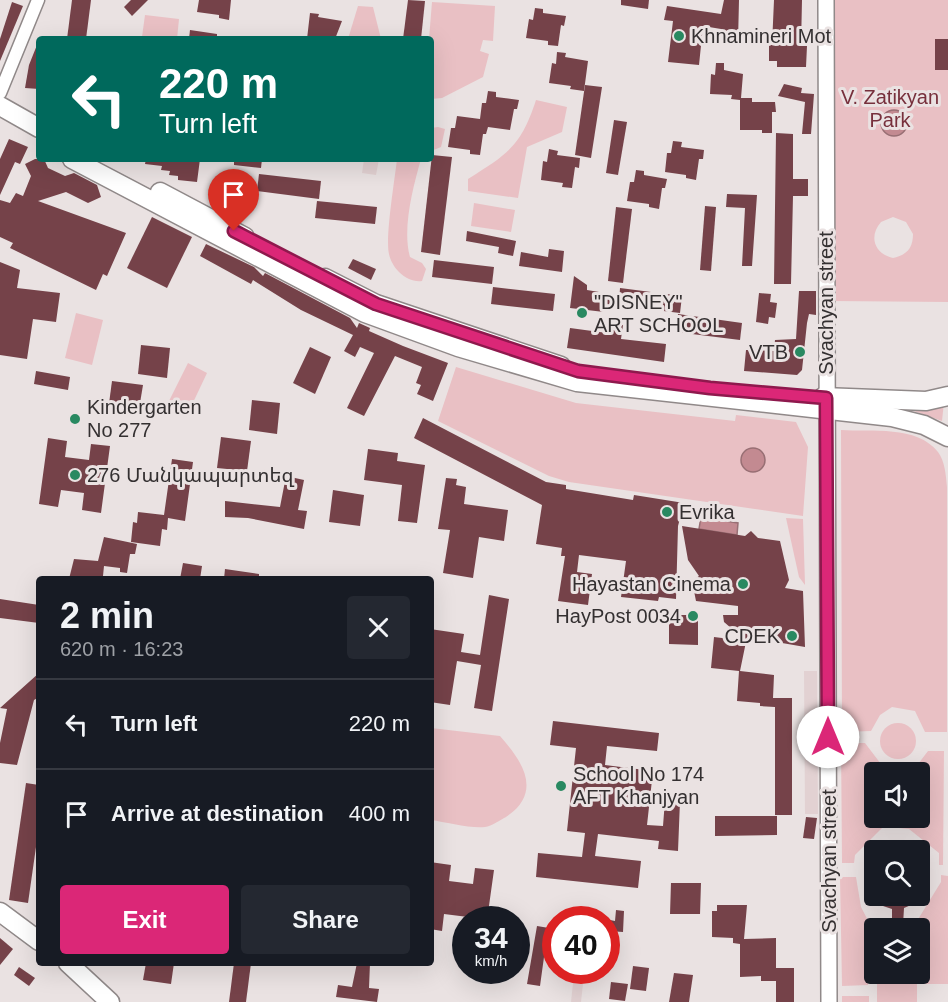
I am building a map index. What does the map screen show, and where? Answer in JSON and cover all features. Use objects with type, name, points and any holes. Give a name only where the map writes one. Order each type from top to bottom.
[{"type":"main road","points":[[0,106],[36,126]]},
{"type":"main road","points":[[0,120],[36,139]]},
{"type":"main road","points":[[78,162],[364,313],[458,347],[577,382],[826,403],[926,401],[948,396]]},
{"type":"main road","points":[[104,162],[376,304],[553,364],[578,371],[826,403],[924,425],[948,437]]},
{"type":"main road","points":[[0,912],[36,939]]},
{"type":"main road","points":[[71,966],[110,1002]]},
{"type":"street","points":[[1,87],[39,0]]},
{"type":"street","name":"Svachyan street","points":[[826,0],[829,1002]]},
{"type":"shaded area","points":[[894,110],[903,114],[907,123],[903,132],[894,136],[885,132],[881,123],[885,114]]},
{"type":"shaded area","points":[[364,162],[378,162],[376,175],[362,173]]},
{"type":"shaded area","points":[[753,448],[762,451],[765,460],[762,469],[753,472],[744,469],[741,460],[744,451]]},
{"type":"shaded area","points":[[701,517],[738,523],[737,535],[699,529]]},
{"type":"shaded area","points":[[804,671],[817,671],[818,814],[805,814]]},
{"type":"shaded area","points":[[573,984],[583,984],[581,1002],[571,1002]]},
{"type":"green space","name":"V. Zatikyan Park","points":[[833,0],[948,0],[948,302],[831,301]],"holes":[[[893,217],[906,222],[913,234],[908,250],[893,258],[882,253],[874,239],[881,222]]]},
{"type":"green space","points":[[432,2],[495,6],[493,41],[483,40],[480,51],[489,54],[483,77],[442,98],[434,99],[434,36],[429,36]]},
{"type":"green space","points":[[358,6],[373,7],[380,36],[349,36]]},
{"type":"green space","points":[[145,15],[179,19],[177,36],[142,36]]},
{"type":"green space","points":[[536,100],[567,107],[562,132],[527,147],[518,198],[468,191],[468,179],[503,155],[518,139]]},
{"type":"green space","points":[[434,128],[445,129],[441,147],[434,150]]},
{"type":"green space","points":[[397,162],[420,162],[412,195],[407,234],[410,257],[422,263],[426,269],[422,281],[405,277],[393,264],[388,246]]},
{"type":"green space","points":[[474,203],[515,210],[511,232],[471,226]]},
{"type":"green space","points":[[76,313],[103,320],[92,365],[65,358]]},
{"type":"green space","points":[[188,363],[207,373],[189,411],[169,401]]},
{"type":"green space","points":[[456,367],[576,403],[735,421],[736,415],[796,422],[808,447],[803,516],[569,482],[549,476],[438,421]]},
{"type":"green space","points":[[944,402],[942,421],[908,409]]},
{"type":"green space","points":[[841,430],[893,432],[918,437],[929,443],[942,460],[947,487],[947,732],[925,732],[915,711],[892,707],[880,715],[871,731],[842,732]]},
{"type":"green space","points":[[786,518],[803,519],[805,585],[799,577]]},
{"type":"green space","points":[[898,723],[911,728],[916,741],[911,754],[898,759],[885,754],[880,741],[885,728]]},
{"type":"green space","points":[[434,728],[500,736],[516,756],[526,777],[524,797],[506,817],[485,827],[434,821]]},
{"type":"green space","points":[[841,743],[865,743],[879,762],[864,762],[864,828],[882,828],[870,840],[864,840],[864,846],[855,855],[854,863],[842,863]]},
{"type":"green space","points":[[928,751],[944,751],[943,865],[939,865],[939,853],[930,846],[930,840],[923,840],[909,829],[899,828],[930,828],[930,762],[920,762]]},
{"type":"green space","points":[[941,875],[948,876],[948,984],[930,984],[930,918],[919,918],[926,906],[930,906],[930,900],[941,882]]},
{"type":"green space","points":[[840,877],[856,877],[861,907],[867,918],[864,918],[864,984],[868,985],[842,986]]},
{"type":"green space","points":[[877,984],[917,984],[917,1002],[877,1002]]},
{"type":"green space","points":[[842,996],[869,996],[869,1002],[842,1002]]},
{"type":"building","points":[[72,0],[91,0],[86,36],[67,36]]},
{"type":"building","points":[[131,0],[148,0],[132,16],[124,7]]},
{"type":"building","points":[[199,0],[231,0],[229,20],[219,18],[219,15],[197,12]]},
{"type":"building","points":[[408,0],[425,1],[421,36],[403,36]]},
{"type":"building","points":[[621,0],[649,0],[648,9],[621,5]]},
{"type":"building","points":[[724,0],[739,0],[738,42],[727,41],[727,33],[721,33],[721,29],[703,26],[699,65],[668,62],[673,21],[664,20],[667,6],[721,14]]},
{"type":"building","points":[[774,0],[802,0],[801,46],[807,46],[806,67],[777,67],[777,61],[769,61]]},
{"type":"building","points":[[12,2],[23,6],[0,61],[0,39]]},
{"type":"building","points":[[535,8],[543,9],[543,13],[566,16],[564,26],[561,25],[558,46],[548,45],[548,41],[526,38],[529,19],[533,20]]},
{"type":"building","points":[[310,13],[319,14],[318,17],[342,21],[336,36],[307,36]]},
{"type":"building","points":[[190,30],[217,34],[217,36],[189,36]]},
{"type":"building","points":[[935,39],[948,39],[948,70],[935,70]]},
{"type":"building","points":[[36,48],[36,89],[25,88],[29,65]]},
{"type":"building","points":[[557,52],[566,53],[565,57],[588,61],[584,91],[570,89],[571,86],[549,83],[552,63],[556,64]]},
{"type":"building","points":[[716,63],[724,63],[724,70],[743,74],[741,98],[752,98],[752,102],[775,102],[776,112],[772,112],[772,133],[762,133],[762,130],[740,130],[740,100],[731,99],[732,95],[710,94],[711,74],[715,75]]},
{"type":"building","points":[[784,84],[802,88],[801,93],[814,94],[811,134],[802,134],[805,102],[778,96]]},
{"type":"building","points":[[585,85],[602,87],[591,158],[575,155]]},
{"type":"building","points":[[488,91],[496,92],[496,97],[519,100],[517,109],[514,109],[510,130],[488,127],[486,134],[483,134],[480,155],[470,154],[470,150],[448,147],[451,128],[455,128],[457,116],[480,119],[482,103],[486,103]]},
{"type":"building","points":[[614,120],[627,122],[618,175],[606,173]]},
{"type":"building","points":[[776,133],[793,134],[793,179],[808,179],[808,196],[793,196],[791,284],[774,284]]},
{"type":"building","points":[[9,139],[28,147],[20,164],[15,162],[0,195],[0,159]]},
{"type":"building","points":[[673,141],[682,142],[681,147],[704,150],[703,159],[699,159],[696,180],[686,178],[686,175],[665,172],[667,153],[671,153]]},
{"type":"building","points":[[549,149],[558,151],[557,155],[580,158],[579,168],[575,167],[572,188],[562,187],[563,183],[541,180],[543,161],[547,162]]},
{"type":"building","points":[[434,155],[452,157],[440,255],[421,252],[431,162],[434,162]]},
{"type":"building","points":[[36,159],[36,162],[45,162],[48,168],[65,176],[74,173],[97,185],[101,197],[88,203],[66,192],[38,201],[126,233],[107,276],[103,274],[96,290],[10,248],[13,243],[0,237],[0,200],[10,203],[16,193],[23,196],[31,176],[25,164]]},
{"type":"building","points":[[145,162],[200,162],[197,182],[178,180],[178,176],[169,175],[170,171],[161,170],[162,166],[145,164]]},
{"type":"building","points":[[234,162],[262,162],[261,168],[234,165]]},
{"type":"building","points":[[636,170],[644,171],[644,175],[667,179],[665,188],[662,188],[659,209],[649,207],[649,204],[627,201],[630,182],[634,182]]},
{"type":"building","points":[[259,174],[321,181],[319,199],[257,191]]},
{"type":"building","points":[[727,194],[757,195],[752,266],[742,266],[745,208],[726,207]]},
{"type":"building","points":[[317,201],[377,207],[375,224],[315,218]]},
{"type":"building","points":[[705,206],[716,207],[711,271],[700,270]]},
{"type":"building","points":[[616,207],[632,209],[623,283],[608,281]]},
{"type":"building","points":[[152,217],[192,237],[167,288],[127,268]]},
{"type":"building","points":[[467,231],[516,241],[513,256],[498,253],[499,247],[466,241]]},
{"type":"building","points":[[206,244],[254,267],[263,276],[265,273],[350,318],[357,328],[359,323],[370,328],[369,331],[448,363],[433,401],[417,394],[421,385],[416,383],[422,367],[395,356],[364,416],[347,408],[374,353],[360,347],[355,357],[344,351],[353,335],[301,310],[253,280],[251,284],[200,256]]},
{"type":"building","points":[[549,249],[564,251],[562,272],[519,266],[521,252],[548,257]]},
{"type":"building","points":[[353,259],[376,269],[371,280],[348,268]]},
{"type":"building","points":[[434,260],[494,267],[492,284],[432,277]]},
{"type":"building","points":[[0,262],[20,270],[17,288],[60,293],[56,322],[33,319],[27,359],[0,355]]},
{"type":"building","points":[[574,276],[587,285],[587,290],[599,292],[619,304],[620,288],[682,296],[680,313],[605,304],[604,312],[570,308]]},
{"type":"building","points":[[493,287],[555,294],[553,311],[491,304]]},
{"type":"building","points":[[799,291],[816,291],[816,315],[809,314],[802,370],[797,375],[744,371],[746,350],[774,351],[775,340],[796,339]]},
{"type":"building","points":[[759,293],[771,294],[770,302],[777,303],[775,318],[769,317],[768,324],[756,322]]},
{"type":"building","points":[[678,314],[742,323],[740,340],[676,332]]},
{"type":"building","points":[[608,323],[623,325],[621,339],[666,344],[664,362],[567,348],[570,328],[607,333]]},
{"type":"building","points":[[141,345],[170,348],[167,378],[138,374]]},
{"type":"building","points":[[310,347],[331,357],[315,394],[293,383]]},
{"type":"building","points":[[36,371],[70,377],[68,390],[34,384]]},
{"type":"building","points":[[112,381],[143,385],[138,415],[108,411]]},
{"type":"building","points":[[252,400],[280,403],[277,434],[249,430]]},
{"type":"building","points":[[423,418],[546,482],[566,485],[566,489],[633,500],[634,495],[684,503],[678,526],[676,599],[659,597],[658,601],[621,597],[626,561],[579,555],[577,572],[592,574],[588,605],[558,601],[565,556],[561,556],[562,548],[536,544],[542,505],[414,438]]},
{"type":"building","points":[[221,437],[251,441],[247,471],[217,468]]},
{"type":"building","name":"276 Մանկապարտեզ","points":[[48,438],[67,441],[65,457],[89,460],[91,444],[110,446],[101,513],[82,510],[84,493],[61,490],[58,507],[39,504]]},
{"type":"building","points":[[368,449],[398,453],[397,461],[425,465],[417,523],[398,521],[402,485],[364,480]]},
{"type":"building","points":[[172,459],[193,462],[185,521],[168,518],[167,530],[162,529],[160,546],[131,542],[133,522],[137,523],[138,512],[164,515]]},
{"type":"building","points":[[286,476],[304,480],[298,510],[307,511],[304,529],[248,518],[225,517],[225,501],[280,507]]},
{"type":"building","points":[[446,478],[457,479],[456,485],[466,487],[464,504],[508,510],[504,541],[479,537],[473,578],[443,573],[450,530],[438,529]]},
{"type":"building","points":[[333,490],[364,495],[360,526],[329,522]]},
{"type":"building","points":[[682,526],[745,536],[751,531],[758,538],[780,541],[789,580],[785,588],[803,591],[805,647],[747,637],[740,671],[774,675],[773,698],[792,698],[792,815],[775,815],[775,707],[737,701],[739,671],[711,668],[714,637],[746,641],[724,622],[723,615],[738,615],[738,606],[696,601],[692,581],[699,576],[688,560]]},
{"type":"building","points":[[104,537],[137,544],[135,554],[130,554],[127,573],[120,572],[120,568],[104,566],[103,576],[70,576],[74,559],[98,561]]},
{"type":"building","points":[[183,563],[202,566],[200,576],[181,576]]},
{"type":"building","points":[[225,569],[259,574],[259,576],[224,576]]},
{"type":"building","points":[[489,595],[509,599],[492,711],[474,708],[481,665],[457,661],[450,705],[434,703],[434,630],[464,634],[461,652],[480,655]]},
{"type":"building","points":[[0,599],[36,605],[36,623],[0,618]]},
{"type":"building","points":[[669,615],[698,615],[698,645],[669,644]]},
{"type":"building","points":[[36,676],[36,699],[17,765],[0,763],[0,743],[7,709],[0,708]]},
{"type":"building","points":[[553,721],[659,733],[657,751],[607,746],[605,765],[653,771],[647,825],[663,826],[665,800],[680,801],[678,851],[658,849],[659,841],[598,834],[595,856],[641,861],[638,888],[536,877],[538,853],[582,857],[585,833],[567,831],[576,748],[550,745]]},
{"type":"building","points":[[26,783],[36,785],[36,847],[28,903],[9,900]]},
{"type":"building","points":[[715,816],[777,816],[777,835],[715,836]]},
{"type":"building","points":[[806,817],[817,818],[814,839],[803,838]]},
{"type":"building","points":[[434,863],[451,865],[449,881],[473,884],[475,868],[494,870],[489,906],[452,906],[452,915],[444,914],[442,931],[434,930]]},
{"type":"building","points":[[671,883],[701,883],[700,914],[670,914]]},
{"type":"building","points":[[717,905],[747,905],[744,939],[776,938],[776,968],[794,968],[794,1002],[776,1002],[776,981],[761,981],[761,976],[740,977],[740,944],[733,943],[733,938],[712,937],[712,911],[717,911]]},
{"type":"building","points":[[883,906],[909,906],[904,908],[903,918],[892,918],[892,909]]},
{"type":"building","points":[[620,910],[624,911],[623,932],[620,932]]},
{"type":"building","points":[[537,926],[542,927],[540,986],[527,984],[530,984],[530,967]]},
{"type":"building","points":[[0,938],[13,949],[0,965]]},
{"type":"building","points":[[145,966],[174,966],[171,984],[143,980]]},
{"type":"building","points":[[234,966],[251,966],[246,1002],[229,1002]]},
{"type":"building","points":[[356,966],[370,966],[369,988],[379,989],[377,1002],[336,997],[338,985],[352,987]]},
{"type":"building","points":[[633,966],[649,968],[646,991],[630,989]]},
{"type":"building","points":[[19,967],[35,978],[29,986],[14,975]]},
{"type":"building","points":[[674,973],[693,975],[689,1002],[669,1002]]},
{"type":"building","points":[[611,984],[628,984],[625,1001],[609,999]]},
{"type":"place","name":"Khnamineri Mot","points":[[679,36]]},
{"type":"place","name":"\"DISNEY\" ART SCHOOL","points":[[582,313]]},
{"type":"place","name":"VTB","points":[[800,352]]},
{"type":"place","name":"Kindergarten No 277","points":[[75,419]]},
{"type":"place","name":"276 Մանկապարտեզ","points":[[75,475]]},
{"type":"place","name":"Evrika","points":[[667,512]]},
{"type":"place","name":"Hayastan Cinema","points":[[743,584]]},
{"type":"place","name":"HayPost 0034","points":[[693,616]]},
{"type":"place","name":"CDEK","points":[[792,636]]},
{"type":"place","name":"School No 174 AFT Khanjyan","points":[[561,786]]},
{"type":"route","points":[[234,231],[376,304],[553,364],[578,371],[710,388],[826,398],[828,737]]}]
